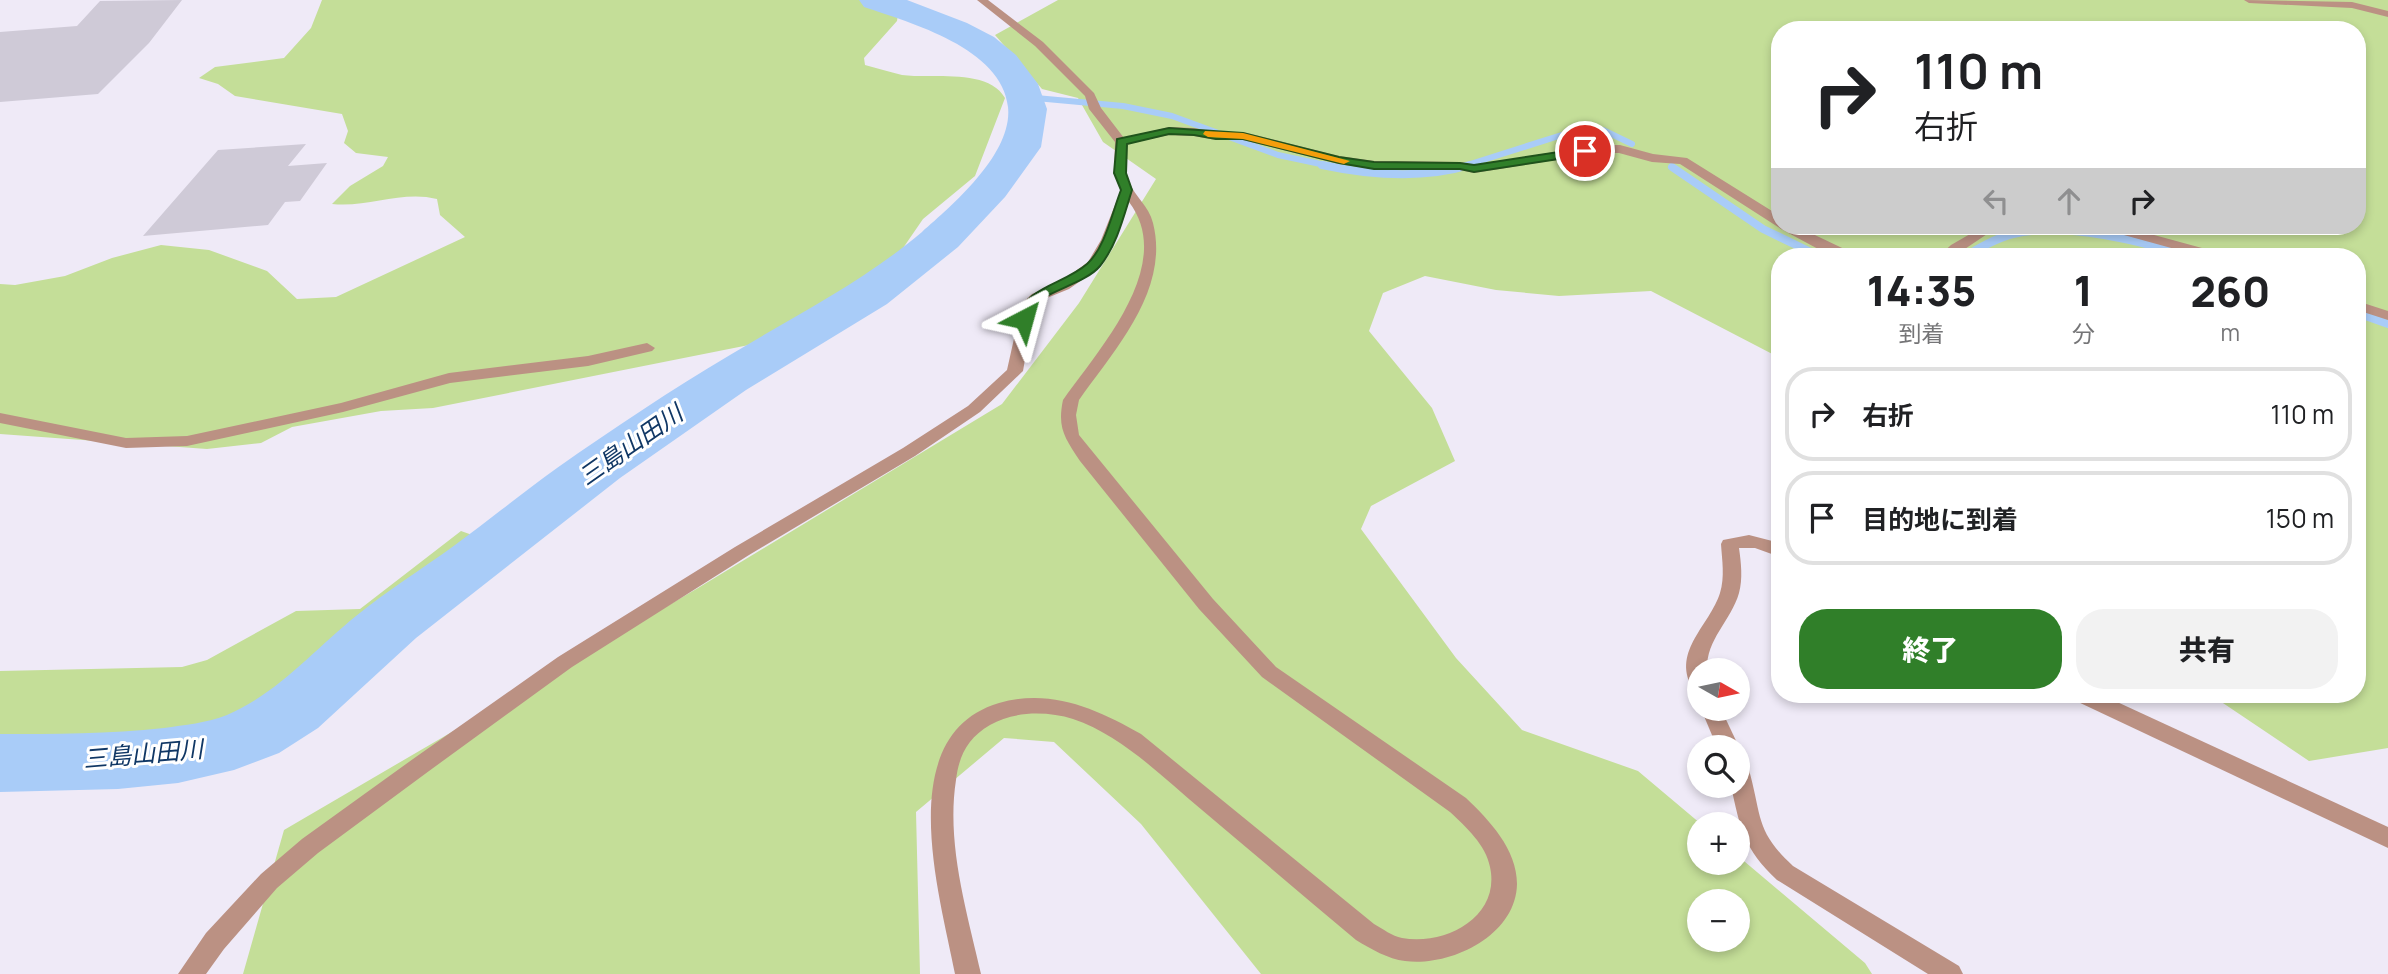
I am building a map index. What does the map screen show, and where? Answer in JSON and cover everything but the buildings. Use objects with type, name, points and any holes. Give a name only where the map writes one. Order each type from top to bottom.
[{"type":"street","points":[[968,974],[952,895],[942,806],[950,756],[968,729],[990,713],[1028,704],[1058,705],[1097,719],[1133,740],[1365,932],[1405,951],[1438,950],[1476,932],[1494,915],[1504,890],[1503,868],[1490,839],[1475,820],[1458,805],[1269,672],[1206,604],[1132,516],[1071,435],[1068,415],[1071,400],[1140,298],[1150,268],[1152,243],[1146,218],[1127,190],[1120,173],[1121,142],[1095,109],[1090,95],[1039,44],[982,0]]},
{"type":"street","points":[[2249,0],[2352,5],[2388,14]]},
{"type":"street","points":[[2352,5],[2379,0]]},
{"type":"street","points":[[1121,142],[1169,131],[1194,132],[1216,136],[1243,136],[1339,160],[1374,165],[1460,166],[1474,169],[1600,149],[1620,149],[1652,158],[1683,161],[1771,216]]},
{"type":"street","points":[[191,974],[215,941],[269,881],[310,846],[421,765],[565,662],[742,551],[909,452],[974,409],[1015,371],[1027,306],[1037,297],[1064,286],[1094,265],[1108,240],[1127,190]]},
{"type":"street","points":[[1803,235],[1828,248]]},
{"type":"street","points":[[1954,248],[1981,235]]},
{"type":"street","points":[[2140,235],[2187,248]]},
{"type":"street","points":[[2366,308],[2388,316]]},
{"type":"street","points":[[0,418],[126,443],[187,441],[343,407],[449,378],[588,361],[647,348]]},
{"type":"street","points":[[1697,658],[1702,638],[1720,614],[1730,591],[1730,544],[1740,540],[1771,547]]},
{"type":"street","points":[[2100,703],[2388,838]]},
{"type":"street","points":[[1745,798],[1756,844],[1766,858],[1785,873],[1950,974]]},
{"type":"green space","points":[[322,0],[860,0],[898,14],[897,21],[864,58],[865,65],[902,75],[958,77],[986,82],[1005,98],[975,176],[923,219],[901,251],[848,294],[754,344],[433,408],[381,411],[292,427],[261,443],[207,449],[0,434],[0,284],[15,285],[65,276],[112,258],[161,245],[209,250],[267,271],[297,299],[336,297],[465,237],[440,215],[437,199],[411,197],[359,204],[332,204],[350,186],[383,166],[388,157],[356,153],[344,143],[348,131],[342,114],[235,96],[218,84],[199,78],[215,67],[284,58],[311,28]]},
{"type":"green space","points":[[1058,0],[2388,0],[2388,748],[2309,761],[2223,703],[2366,703],[2366,248],[1771,248],[1771,353],[1651,291],[1559,296],[1496,290],[1425,276],[1383,293],[1369,331],[1432,408],[1455,461],[1371,506],[1361,529],[1456,658],[1522,730],[1638,771],[1687,812],[1687,875],[1750,875],[1750,866],[1865,963],[1872,974],[1261,974],[1141,824],[1054,742],[1004,738],[916,812],[920,974],[243,974],[284,830],[698,588],[1002,404],[1079,303],[1156,179],[1103,142],[1078,98],[1042,89],[995,35]]},
{"type":"green space","points":[[461,531],[489,541],[411,596],[295,697],[218,742],[0,746],[0,671],[182,667],[207,660],[296,611],[360,609]]},
{"type":"waterway","name":"三島山田川","points":[[0,763],[148,758],[207,749],[254,734],[293,709],[393,622],[600,465],[727,379],[855,304],[925,253],[959,222],[990,188],[1021,147],[1027,109],[1020,84],[1004,62],[981,45],[927,18],[875,0]]},
{"type":"waterway","points":[[1025,97],[1123,106],[1172,116],[1278,155],[1330,166]]},
{"type":"waterway","points":[[1464,166],[1584,128],[1603,130],[1632,144]]},
{"type":"waterway","points":[[1322,165],[1396,174],[1434,172],[1470,165]]},
{"type":"waterway","points":[[1672,167],[1771,233]]},
{"type":"waterway","points":[[1775,235],[1802,248]]},
{"type":"waterway","points":[[1981,248],[2010,235]]},
{"type":"waterway","points":[[2104,235],[2162,248]]},
{"type":"waterway","points":[[2366,316],[2388,324]]},
{"type":"slow traffic","points":[[1208,134],[1243,136],[1344,161]]},
{"type":"route","points":[[1024,319],[1027,306],[1037,297],[1064,286],[1094,265],[1108,240],[1127,190],[1120,173],[1121,142],[1169,131],[1194,132],[1216,136],[1243,136],[1339,160],[1374,165],[1460,166],[1474,169],[1585,151]]}]
